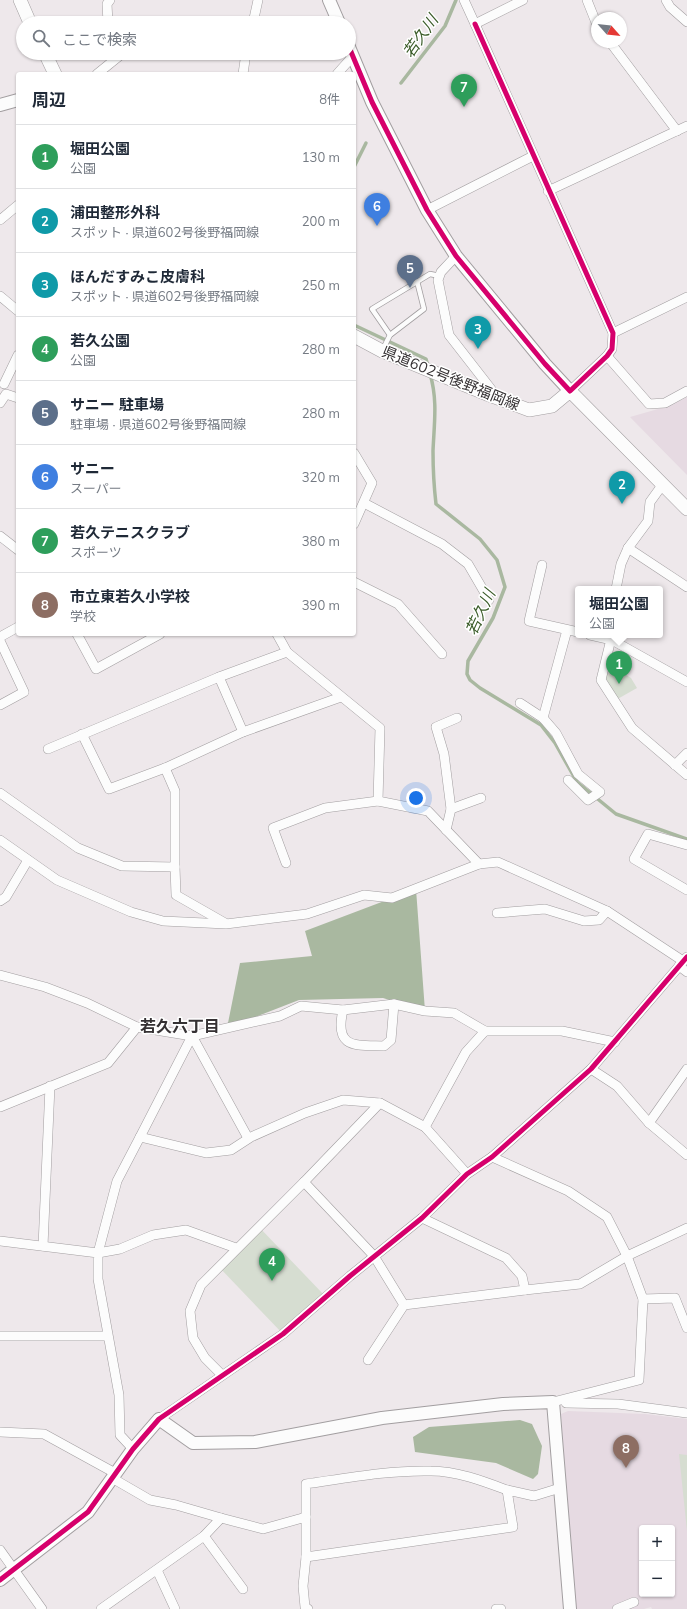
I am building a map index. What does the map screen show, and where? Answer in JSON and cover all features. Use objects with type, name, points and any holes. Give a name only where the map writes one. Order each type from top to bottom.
[{"type":"main road","points":[[20,0],[27,16]]},
{"type":"main road","points":[[48,60],[54,72]]},
{"type":"main road","name":"県道602号後野福岡線","points":[[356,337],[429,370],[528,410],[544,409],[552,406],[570,391]]},
{"type":"main road","points":[[570,391],[687,509]]},
{"type":"street","points":[[108,16],[107,4],[110,0]]},
{"type":"street","points":[[255,16],[258,0]]},
{"type":"street","points":[[329,0],[336,16]]},
{"type":"street","points":[[355,60],[372,102],[427,210],[456,256],[545,364],[570,391],[607,356],[612,349],[613,333],[548,191],[464,0]]},
{"type":"street","points":[[474,24],[523,0]]},
{"type":"street","points":[[587,0],[592,12]]},
{"type":"street","points":[[666,0],[670,7],[684,19],[687,9]]},
{"type":"street","points":[[615,48],[677,131]]},
{"type":"street","points":[[99,72],[114,60]]},
{"type":"street","points":[[243,72],[245,60]]},
{"type":"street","points":[[338,72],[346,60]]},
{"type":"street","points":[[0,105],[16,101]]},
{"type":"street","points":[[548,191],[687,126]]},
{"type":"street","points":[[427,210],[533,156]]},
{"type":"street","points":[[0,220],[16,207]]},
{"type":"street","points":[[456,256],[441,272],[438,280],[449,335],[491,389],[489,395]]},
{"type":"street","points":[[0,296],[16,309]]},
{"type":"street","points":[[613,333],[687,297]]},
{"type":"street","points":[[607,356],[649,404],[665,403],[687,391]]},
{"type":"street","points":[[6,394],[2,383],[16,358]]},
{"type":"street","points":[[6,394],[16,397]]},
{"type":"street","points":[[0,403],[6,394]]},
{"type":"street","points":[[356,456],[372,483],[356,520]]},
{"type":"street","points":[[617,586],[621,564],[628,548],[648,521],[650,502],[663,484]]},
{"type":"street","points":[[364,503],[442,544],[468,564],[488,600]]},
{"type":"street","points":[[0,536],[16,548]]},
{"type":"street","points":[[628,548],[687,587]]},
{"type":"street","points":[[542,565],[528,621],[575,631]]},
{"type":"street","points":[[356,583],[398,604],[442,654]]},
{"type":"street","points":[[0,637],[16,628]]},
{"type":"street","points":[[543,718],[567,630]]},
{"type":"street","points":[[78,636],[96,669],[156,636]]},
{"type":"street","points":[[278,636],[287,652],[380,728],[378,801]]},
{"type":"street","points":[[687,682],[612,638],[601,680],[632,728],[687,775]]},
{"type":"street","points":[[0,641],[24,692],[0,705]]},
{"type":"street","points":[[48,749],[219,677],[287,652]]},
{"type":"street","points":[[219,677],[243,732]]},
{"type":"street","points":[[82,734],[110,789],[165,768],[243,732],[341,697]]},
{"type":"street","points":[[520,703],[543,718],[556,733],[578,774],[600,792],[588,800],[568,780]]},
{"type":"street","points":[[446,830],[451,809],[444,754],[436,727],[457,718]]},
{"type":"street","points":[[675,765],[687,753]]},
{"type":"street","points":[[165,768],[175,791],[176,895],[226,924]]},
{"type":"street","points":[[0,793],[78,848],[122,866],[175,867]]},
{"type":"street","points":[[451,809],[481,798]]},
{"type":"street","points":[[286,863],[273,828],[325,808],[378,801],[428,811],[479,864]]},
{"type":"street","points":[[687,845],[648,834],[634,859],[687,890]]},
{"type":"street","points":[[0,840],[57,880],[131,912],[163,921],[226,924],[307,914],[364,895],[392,898],[479,864],[498,862],[607,911],[683,962],[687,972]]},
{"type":"street","points":[[0,901],[6,897],[28,860]]},
{"type":"street","points":[[497,913],[545,909],[584,921],[599,920],[607,911]]},
{"type":"street","points":[[0,1580],[88,1512],[133,1448],[159,1419],[283,1334],[374,1256],[422,1218],[467,1174],[492,1157],[591,1069],[683,962]]},
{"type":"street","points":[[0,975],[46,987],[87,1003],[137,1027],[192,1036],[280,1016],[300,1006],[342,1010],[394,1004],[425,1011],[454,1013],[485,1031],[562,1031],[615,1042]]},
{"type":"street","points":[[342,1010],[340,1021],[343,1038],[352,1045],[384,1046],[391,1040],[394,1004]]},
{"type":"street","points":[[0,1107],[108,1063],[137,1027]]},
{"type":"street","points":[[425,1127],[466,1052],[485,1031]]},
{"type":"street","points":[[133,1448],[120,1435],[120,1395],[107,1336],[98,1279],[98,1253],[117,1181],[192,1036]]},
{"type":"street","points":[[192,1036],[248,1138]]},
{"type":"street","points":[[591,1069],[617,1086],[649,1123],[687,1155]]},
{"type":"street","points":[[649,1123],[687,1069]]},
{"type":"street","points":[[43,1246],[50,1086]]},
{"type":"street","points":[[140,1137],[206,1153],[231,1150],[248,1138],[305,1113],[343,1100],[380,1103],[425,1127],[467,1174]]},
{"type":"street","points":[[222,1375],[205,1358],[193,1338],[190,1311],[200,1285],[304,1182],[380,1103]]},
{"type":"street","points":[[492,1157],[568,1191],[607,1217],[627,1256],[643,1299],[639,1380],[553,1402]]},
{"type":"street","points":[[304,1182],[374,1256],[404,1305]]},
{"type":"street","points":[[422,1218],[506,1258],[522,1276],[525,1290]]},
{"type":"street","points":[[368,1360],[404,1305],[580,1284],[627,1256],[687,1228]]},
{"type":"street","points":[[0,1241],[98,1253],[120,1249],[153,1235],[186,1230],[236,1248]]},
{"type":"street","points":[[643,1299],[675,1298],[687,1328]]},
{"type":"street","points":[[0,1336],[107,1336]]},
{"type":"street","points":[[159,1419],[193,1442],[255,1442],[382,1418],[503,1404],[553,1402],[618,1404],[687,1413]]},
{"type":"street","points":[[553,1402],[570,1609]]},
{"type":"street","points":[[0,1432],[44,1434],[114,1475],[150,1500],[176,1505],[263,1529],[306,1517]]},
{"type":"street","points":[[305,1608],[302,1586],[306,1557],[306,1484],[383,1473],[432,1470],[478,1479],[507,1490],[534,1496],[560,1488]]},
{"type":"street","points":[[306,1557],[513,1527],[507,1490]]},
{"type":"street","points":[[101,1609],[204,1536],[221,1518]]},
{"type":"street","points":[[204,1536],[243,1589]]},
{"type":"street","points":[[0,1550],[42,1609]]},
{"type":"street","points":[[157,1570],[175,1609]]},
{"type":"street","points":[[617,1609],[634,1602]]},
{"type":"street","points":[[496,1609],[501,1609]]},
{"type":"lane","points":[[390,335],[372,309],[430,274],[440,276]]},
{"type":"lane","points":[[382,350],[390,335],[424,309],[417,281]]},
{"type":"shaded area","points":[[687,397],[687,475],[630,417],[672,405]]},
{"type":"shaded area","points":[[605,662],[631,678],[637,688],[614,701],[601,680]]},
{"type":"shaded area","points":[[416,889],[425,1011],[383,998],[299,1000],[227,1028],[240,963],[312,956],[305,931]]},
{"type":"shaded area","points":[[258,1226],[326,1297],[283,1334],[218,1266]]},
{"type":"shaded area","points":[[568,1411],[645,1414],[687,1419],[687,1609],[652,1609],[651,1607],[644,1609],[575,1609],[561,1414]]},
{"type":"shaded area","points":[[520,1420],[532,1424],[542,1446],[538,1474],[533,1479],[496,1463],[415,1452],[413,1437],[429,1427]]},
{"type":"shaded area","points":[[679,1454],[687,1455],[687,1531]]},
{"type":"waterway","name":"若久川","points":[[401,83],[445,26],[456,0]]},
{"type":"waterway","name":"若久川","points":[[356,163],[366,143]]},
{"type":"waterway","name":"若久川","points":[[356,326],[426,359],[428,366]]},
{"type":"waterway","name":"若久川","points":[[430,374],[435,403],[433,458],[436,504],[480,539],[497,560],[505,587],[493,618],[468,661],[467,674],[470,680],[480,688],[541,725],[555,743],[577,782],[616,814],[687,839]]},
{"type":"cycle path","points":[[354,60],[372,102],[427,210],[456,256],[545,364],[570,391],[607,356],[612,349],[613,333],[475,24]]},
{"type":"cycle path","points":[[0,1580],[88,1512],[133,1449],[159,1419],[283,1334],[350,1276],[422,1218],[467,1174],[492,1157],[591,1069],[687,957]]},
{"type":"place","name":"若久テニスクラブ","points":[[464,107]]},
{"type":"place","name":"サニー","points":[[377,226]]},
{"type":"place","name":"サニー 駐車場","points":[[410,288]]},
{"type":"place","name":"ほんだすみこ皮膚科","points":[[478,349]]},
{"type":"place","name":"浦田整形外科","points":[[622,504]]},
{"type":"place","name":"堀田公園","points":[[619,684]]},
{"type":"place","name":"若久公園","points":[[272,1281]]},
{"type":"place","name":"市立東若久小学校","points":[[626,1468]]},
{"type":"district","name":"若久六丁目","points":[[180,1026]]}]
